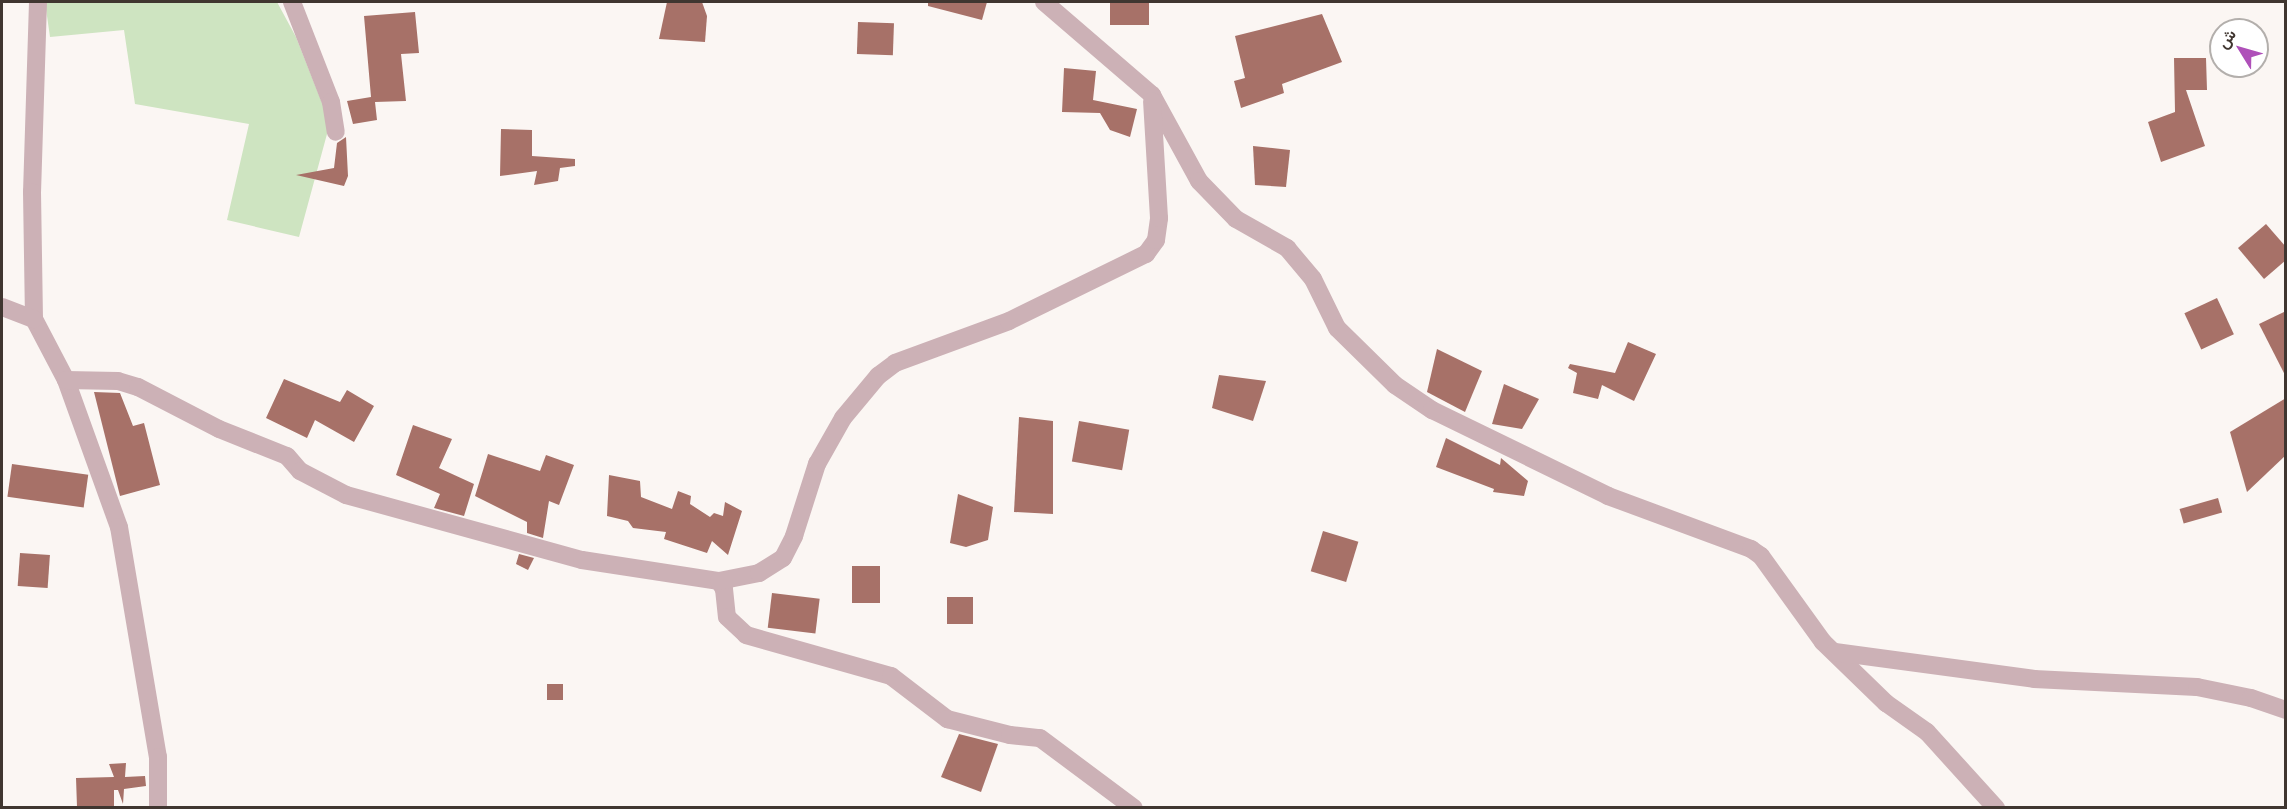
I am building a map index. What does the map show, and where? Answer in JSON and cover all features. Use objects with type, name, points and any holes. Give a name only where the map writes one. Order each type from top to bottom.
[{"type":"street","points":[[38,2],[32,192],[34,319],[66,380],[124,550],[158,757],[158,807]]},
{"type":"street","points":[[292,2],[331,102],[336,132]]},
{"type":"street","points":[[1044,2],[1152,95],[1199,181],[1236,219],[1287,248],[1313,279],[1337,328],[1395,385],[1432,410],[1608,496],[1751,549],[1761,556],[1823,642],[1886,703],[1927,732],[1996,807]]},
{"type":"street","points":[[66,380],[118,381],[138,387],[219,429],[287,456],[300,471],[346,495],[582,560],[719,581],[759,573],[783,558],[794,536],[816,464],[843,418],[878,376],[895,363],[1009,321],[1146,254],[1156,240],[1159,218],[1152,95]]},
{"type":"street","points":[[2,307],[34,319]]},
{"type":"street","points":[[719,581],[724,589],[727,617],[746,635],[891,676],[947,719],[1010,735],[1040,738],[1134,807]]},
{"type":"street","points":[[1835,652],[2034,679],[2197,687],[2251,698],[2286,710]]},
{"type":"green space","points":[[45,2],[277,2],[296,37],[330,123],[299,237],[227,220],[249,124],[135,104],[124,30],[50,37]]},
{"type":"building","points":[[667,2],[702,2],[707,16],[705,42],[659,39]]},
{"type":"building","points":[[928,2],[987,2],[982,20],[928,6]]},
{"type":"building","points":[[1110,2],[1149,2],[1149,25],[1110,25]]},
{"type":"building","points":[[415,12],[419,53],[401,54],[406,101],[375,102],[377,120],[353,124],[347,101],[371,97],[364,16]]},
{"type":"building","points":[[1322,14],[1342,62],[1282,84],[1284,93],[1241,108],[1234,81],[1245,78],[1235,36]]},
{"type":"building","points":[[858,22],[894,23],[893,55],[857,54]]},
{"type":"building","points":[[2174,58],[2206,58],[2207,90],[2186,90],[2205,146],[2161,162],[2148,122],[2175,112]]},
{"type":"building","points":[[1064,68],[1096,71],[1093,100],[1137,109],[1130,137],[1110,130],[1100,113],[1062,112]]},
{"type":"building","points":[[501,129],[532,130],[532,156],[575,159],[575,166],[560,168],[558,181],[534,185],[537,171],[500,176]]},
{"type":"building","points":[[346,137],[348,176],[344,186],[296,175],[334,168],[337,143]]},
{"type":"building","points":[[1253,146],[1290,150],[1286,187],[1255,185]]},
{"type":"building","points":[[2266,224],[2286,247],[2286,260],[2264,279],[2238,248]]},
{"type":"building","points":[[2217,298],[2234,334],[2201,349],[2184,313]]},
{"type":"building","points":[[2286,311],[2286,377],[2259,324]]},
{"type":"building","points":[[1628,342],[1656,354],[1634,401],[1602,385],[1598,399],[1573,393],[1577,373],[1568,368],[1570,364],[1615,373]]},
{"type":"building","points":[[1437,349],[1482,371],[1465,412],[1427,392]]},
{"type":"building","points":[[1219,375],[1266,381],[1253,421],[1212,408]]},
{"type":"building","points":[[284,379],[340,402],[347,390],[374,406],[354,442],[315,420],[307,438],[266,418]]},
{"type":"building","points":[[1504,384],[1539,399],[1522,429],[1492,424]]},
{"type":"building","points":[[94,392],[120,393],[133,426],[144,423],[160,485],[120,496]]},
{"type":"building","points":[[2286,398],[2286,455],[2247,492],[2230,432]]},
{"type":"building","points":[[1019,417],[1053,421],[1053,514],[1014,512]]},
{"type":"building","points":[[1079,421],[1129,430],[1122,470],[1072,461]]},
{"type":"building","points":[[413,425],[452,439],[439,468],[474,484],[464,516],[434,508],[440,494],[396,475]]},
{"type":"building","points":[[1446,438],[1500,465],[1501,458],[1528,481],[1524,496],[1493,492],[1494,489],[1436,467]]},
{"type":"building","points":[[488,454],[540,471],[546,455],[574,465],[559,505],[549,501],[543,538],[527,533],[527,522],[475,496]]},
{"type":"building","points":[[12,464],[88,475],[84,507],[7,497]]},
{"type":"building","points":[[609,475],[640,481],[641,497],[672,509],[678,491],[691,496],[690,504],[710,517],[714,513],[723,516],[725,502],[742,511],[728,555],[712,541],[707,553],[664,539],[666,532],[633,528],[628,521],[607,516]]},
{"type":"building","points":[[958,494],[993,507],[988,540],[966,547],[950,543]]},
{"type":"building","points":[[2218,498],[2222,512],[2184,523],[2180,509]]},
{"type":"building","points":[[1323,531],[1358,542],[1346,582],[1311,571]]},
{"type":"building","points":[[20,553],[50,555],[48,588],[18,586]]},
{"type":"building","points":[[519,554],[534,558],[528,570],[516,564]]},
{"type":"building","points":[[852,566],[880,566],[880,603],[852,603]]},
{"type":"building","points":[[772,593],[820,599],[815,634],[768,628]]},
{"type":"building","points":[[947,597],[973,597],[973,624],[947,624]]},
{"type":"building","points":[[547,684],[563,684],[563,700],[547,700]]},
{"type":"building","points":[[959,734],[998,744],[981,792],[941,777]]},
{"type":"building","points":[[126,763],[125,777],[145,776],[146,786],[124,789],[123,804],[118,790],[114,790],[114,807],[77,807],[76,778],[114,777],[109,764]]}]
